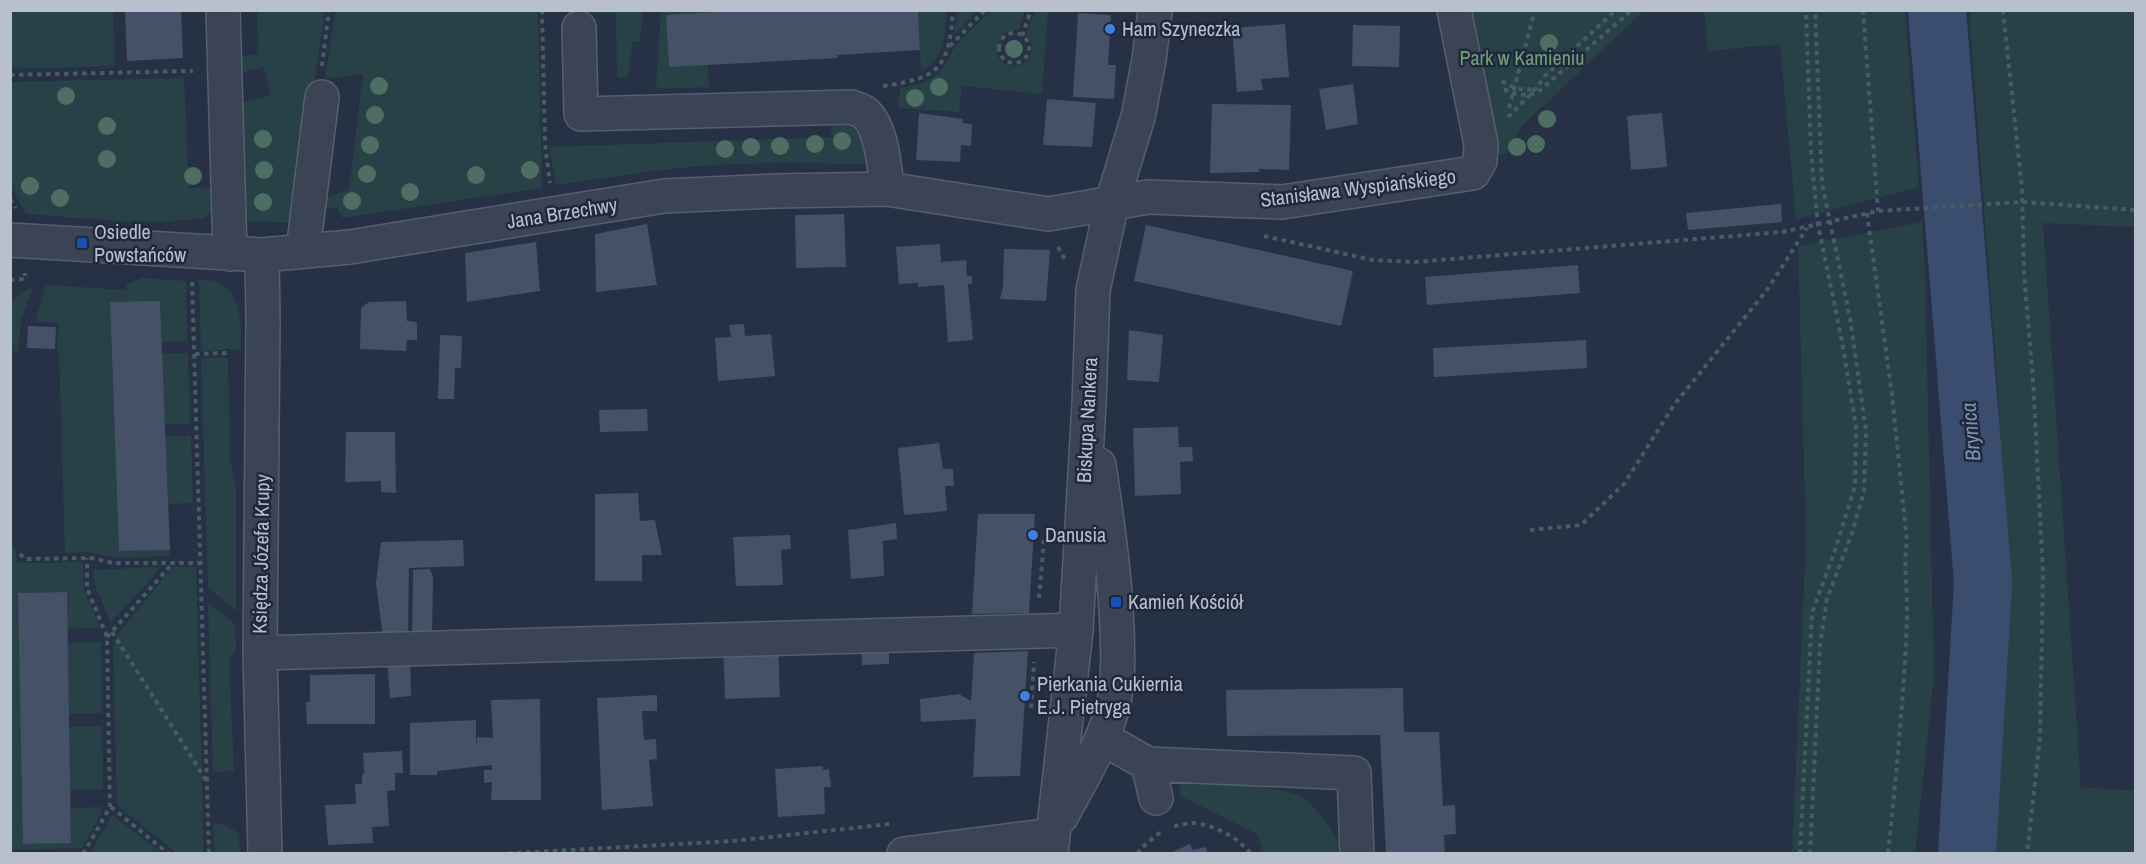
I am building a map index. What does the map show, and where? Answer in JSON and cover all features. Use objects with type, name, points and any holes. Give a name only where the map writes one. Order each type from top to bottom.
[{"type":"street","points":[[223,10],[230,254]]},
{"type":"street","name":"Biskupa Nankera","points":[[1051,844],[1076,630],[1093,290],[1112,203],[1138,117],[1149,60],[1155,10]]},
{"type":"street","name":"Stanisława Wyspiańskiego","points":[[1112,203],[1148,197],[1282,202],[1473,173],[1480,161],[1481,144],[1454,10]]},
{"type":"street","points":[[579,28],[581,114],[852,107],[865,113],[873,126],[881,147],[887,189]]},
{"type":"street","points":[[303,251],[322,97]]},
{"type":"street","name":"Jana Brzechwy","points":[[10,240],[262,255],[350,247],[664,196],[887,189],[1048,214],[1112,203]]},
{"type":"street","name":"Księdza Józefa Krupy","points":[[262,255],[260,653],[265,854]]},
{"type":"street","points":[[900,838],[1051,844],[1102,738],[1112,710],[1117,681],[1117,641],[1112,551],[1089,404]]},
{"type":"street","points":[[260,653],[1076,630]]},
{"type":"street","points":[[1102,738],[1148,764],[1354,773],[1357,854]]},
{"type":"street","points":[[1148,764],[1156,798]]},
{"type":"path","points":[[322,97],[320,80],[329,10]]},
{"type":"path","points":[[542,10],[545,144],[551,193]]},
{"type":"path","points":[[949,47],[985,10]]},
{"type":"path","points":[[1022,36],[1031,10]]},
{"type":"path","points":[[1508,117],[1535,10]]},
{"type":"path","points":[[1530,95],[1546,75],[1616,10]]},
{"type":"path","points":[[1513,93],[1530,95],[1538,92],[1632,10]]},
{"type":"path","points":[[1800,854],[1812,613],[1856,486],[1856,426],[1841,336],[1818,225],[1811,153],[1806,10]]},
{"type":"path","points":[[1810,854],[1820,646],[1827,599],[1852,533],[1864,491],[1866,432],[1850,318],[1822,183],[1815,10]]},
{"type":"path","points":[[1863,10],[1878,211]]},
{"type":"path","points":[[2003,10],[2023,202],[2024,274],[2033,379],[2043,574],[2040,736],[2027,854]]},
{"type":"path","points":[[1007,35],[1022,36],[1028,42],[1027,56],[1024,60],[1015,63],[1006,60],[1000,53],[1001,43],[1007,35]]},
{"type":"path","points":[[10,75],[225,70]]},
{"type":"path","points":[[1257,235],[1372,260],[1415,262],[1782,232],[1878,211],[2023,202],[2136,210]]},
{"type":"path","points":[[1867,213],[1892,395],[1907,541],[1904,560],[1907,616],[1899,749],[1888,854]]},
{"type":"path","points":[[1530,530],[1581,525],[1624,484],[1674,405],[1767,290],[1808,227]]},
{"type":"path","points":[[1051,243],[1059,247],[1067,263]]},
{"type":"path","points":[[192,275],[209,854]]},
{"type":"path","points":[[10,280],[25,279]]},
{"type":"path","points":[[20,554],[25,559],[87,558],[113,563],[201,563]]},
{"type":"path","points":[[85,853],[110,807],[107,637],[87,588],[87,558]]},
{"type":"path","points":[[107,637],[173,563]]},
{"type":"path","points":[[112,632],[207,782]]},
{"type":"path","points":[[110,807],[169,854]]},
{"type":"path","points":[[1138,854],[1140,849],[1164,828],[1194,823],[1221,830],[1246,847],[1251,854]]},
{"type":"path","points":[[499,854],[733,841],[900,838]]},
{"type":"green space","points":[[10,11],[113,11],[115,66],[11,69]]},
{"type":"green space","points":[[257,11],[325,11],[293,223],[247,221],[244,217],[235,105],[271,95],[264,67],[234,75],[234,58],[258,54]]},
{"type":"green space","points":[[335,11],[538,11],[542,188],[342,218],[337,208],[321,208],[324,198],[349,190],[363,74],[325,79]]},
{"type":"green space","points":[[594,11],[643,11],[640,41],[633,41],[628,77],[617,77],[616,13],[592,13]]},
{"type":"green space","points":[[661,11],[747,11],[666,15],[669,66],[708,64],[709,87],[661,89],[656,86]]},
{"type":"green space","points":[[918,11],[947,11],[942,45],[935,59],[921,72]]},
{"type":"green space","points":[[957,11],[978,11],[954,35]]},
{"type":"green space","points":[[990,11],[1025,11],[1018,30],[1003,33],[997,43],[998,58],[1012,66],[1026,62],[1030,56],[1031,42],[1026,34],[1035,11],[1048,11],[1042,94],[962,86],[959,112],[898,108],[900,88],[919,84],[936,75],[945,65],[957,44]]},
{"type":"green space","name":"Park w Kamieniu","points":[[1462,11],[1644,11],[1521,127],[1508,153],[1494,156]]},
{"type":"green space","points":[[1704,11],[1905,11],[1919,187],[1796,219],[1780,44],[1708,51]]},
{"type":"green space","points":[[1969,11],[2135,11],[2135,227],[2043,223],[2081,787],[2135,791],[2135,853],[1982,853],[2005,702],[1999,406]]},
{"type":"green space","points":[[184,78],[189,188],[213,187],[212,208],[205,218],[138,221],[26,214],[11,187],[10,82]]},
{"type":"green space","points":[[832,117],[851,121],[861,132],[871,165],[796,163],[720,165],[556,185],[549,147],[831,137]]},
{"type":"green space","points":[[1922,222],[1934,677],[1915,853],[1792,853],[1806,540],[1798,246]]},
{"type":"green space","points":[[143,278],[186,281],[187,341],[162,342],[160,301],[110,303],[119,551],[170,550],[169,556],[117,558],[89,552],[65,553],[59,353],[57,350],[58,323],[35,322],[46,285],[126,290],[127,284]]},
{"type":"green space","points":[[199,279],[217,282],[232,294],[239,311],[241,349],[201,351]]},
{"type":"green space","points":[[34,285],[21,321],[18,352],[11,351],[11,301]]},
{"type":"green space","points":[[188,353],[190,424],[165,424],[162,354]]},
{"type":"green space","points":[[201,358],[228,358],[230,460],[236,488],[236,611],[208,587]]},
{"type":"green space","points":[[165,436],[191,436],[193,503],[168,504]]},
{"type":"green space","points":[[10,538],[16,551],[17,563],[83,562],[84,589],[100,628],[67,629],[67,592],[18,593],[24,844],[71,843],[71,808],[101,807],[102,811],[82,848],[11,850]]},
{"type":"green space","points":[[161,567],[111,623],[94,583],[94,570]]},
{"type":"green space","points":[[173,567],[196,567],[204,853],[176,853],[117,805],[113,646],[118,633]]},
{"type":"green space","points":[[208,603],[235,624],[236,650],[229,658],[234,771],[213,772]]},
{"type":"green space","points":[[101,642],[102,713],[69,714],[68,643]]},
{"type":"green space","points":[[102,726],[103,789],[70,790],[69,727]]},
{"type":"green space","points":[[1179,778],[1264,787],[1295,794],[1303,798],[1322,816],[1344,853],[1264,853],[1257,834],[1180,796]]},
{"type":"green space","points":[[112,815],[162,853],[91,852]]},
{"type":"green space","points":[[213,823],[225,825],[239,833],[240,853],[214,853]]},
{"type":"building","points":[[125,10],[181,10],[183,58],[127,61]]},
{"type":"building","points":[[747,10],[918,10],[920,50],[837,55],[837,58],[669,67],[666,15]]},
{"type":"building","points":[[1078,13],[1111,15],[1108,65],[1116,65],[1114,99],[1073,97]]},
{"type":"building","points":[[1285,24],[1289,77],[1261,79],[1263,90],[1237,92],[1232,28]]},
{"type":"building","points":[[1353,25],[1400,26],[1399,67],[1352,66]]},
{"type":"building","points":[[1353,84],[1358,124],[1326,130],[1319,89]]},
{"type":"building","points":[[1047,99],[1096,103],[1092,147],[1043,145]]},
{"type":"building","points":[[1212,104],[1291,105],[1289,170],[1259,169],[1259,172],[1210,173]]},
{"type":"building","points":[[919,113],[963,119],[963,123],[972,124],[971,146],[961,145],[960,162],[916,160]]},
{"type":"building","points":[[1662,113],[1667,167],[1631,170],[1627,116]]},
{"type":"building","points":[[1781,204],[1782,222],[1688,230],[1686,213]]},
{"type":"building","points":[[844,214],[846,267],[796,268],[795,215]]},
{"type":"building","points":[[647,224],[657,285],[596,292],[595,234]]},
{"type":"building","points":[[1146,225],[1353,271],[1341,326],[1134,281]]},
{"type":"building","points":[[536,242],[540,291],[467,302],[465,253]]},
{"type":"building","points":[[940,244],[941,262],[966,260],[967,276],[972,276],[972,284],[968,284],[973,340],[948,342],[944,285],[918,287],[918,283],[899,284],[896,247]]},
{"type":"building","points":[[1004,249],[1050,250],[1046,301],[1000,299],[1003,287]]},
{"type":"building","points":[[1578,265],[1580,293],[1427,305],[1425,277]]},
{"type":"building","points":[[160,301],[170,550],[119,551],[110,302]]},
{"type":"building","points":[[406,301],[407,321],[417,322],[417,340],[407,340],[406,351],[360,349],[361,308],[369,302]]},
{"type":"building","points":[[744,324],[745,336],[771,334],[775,376],[718,381],[715,338],[731,337],[729,325]]},
{"type":"building","points":[[28,326],[56,327],[55,349],[27,348]]},
{"type":"building","points":[[1129,330],[1163,335],[1159,382],[1127,380]]},
{"type":"building","points":[[440,335],[462,336],[461,368],[455,368],[454,399],[438,399]]},
{"type":"building","points":[[1586,340],[1587,368],[1434,377],[1433,348]]},
{"type":"building","points":[[647,409],[648,431],[600,432],[599,410]]},
{"type":"building","points":[[1178,427],[1179,447],[1192,447],[1193,461],[1180,462],[1181,494],[1135,496],[1133,428]]},
{"type":"building","points":[[346,432],[395,432],[396,493],[381,492],[381,481],[345,482]]},
{"type":"building","points":[[939,443],[943,469],[953,469],[954,486],[945,486],[947,511],[904,515],[898,448]]},
{"type":"building","points":[[638,493],[640,521],[655,520],[662,555],[642,555],[642,581],[595,581],[595,494]]},
{"type":"building","points":[[978,514],[1035,514],[1029,613],[972,614]]},
{"type":"building","points":[[896,523],[897,539],[883,541],[884,576],[851,579],[848,530]]},
{"type":"building","points":[[790,535],[791,549],[781,550],[783,585],[736,586],[733,537]]},
{"type":"building","points":[[463,540],[464,566],[409,568],[408,637],[383,638],[376,583],[381,542]]},
{"type":"building","points":[[430,569],[433,577],[432,637],[412,638],[413,570]]},
{"type":"building","points":[[67,592],[71,843],[23,844],[18,593]]},
{"type":"building","points":[[906,638],[906,651],[889,652],[889,664],[862,665],[861,640]]},
{"type":"building","points":[[778,642],[780,697],[725,699],[723,644]]},
{"type":"building","points":[[1028,651],[1020,776],[973,777],[976,719],[921,722],[920,699],[959,694],[971,701],[974,653]]},
{"type":"building","points":[[410,654],[411,696],[390,698],[387,656]]},
{"type":"building","points":[[375,674],[375,724],[307,724],[306,702],[310,702],[310,675]]},
{"type":"building","points":[[1403,688],[1404,732],[1439,732],[1443,806],[1455,805],[1456,834],[1444,835],[1445,854],[1386,854],[1380,735],[1227,736],[1226,690]]},
{"type":"building","points":[[657,695],[657,711],[642,711],[644,740],[656,739],[657,759],[649,760],[653,806],[602,810],[597,698]]},
{"type":"building","points":[[540,699],[541,800],[491,800],[492,782],[484,783],[484,770],[492,770],[492,765],[437,771],[437,775],[410,775],[410,723],[476,720],[476,749],[477,737],[493,738],[491,700]]},
{"type":"building","points":[[402,751],[403,773],[395,773],[395,790],[387,791],[389,826],[372,827],[373,843],[328,845],[325,805],[356,804],[355,784],[362,784],[364,774],[363,753]]},
{"type":"building","points":[[823,766],[823,770],[829,769],[831,787],[824,787],[825,814],[778,817],[775,769]]},
{"type":"building","points":[[1190,844],[1193,850],[1206,847],[1208,854],[1168,854]]},
{"type":"waterway","name":"Brynica","points":[[1937,10],[1983,583],[1967,854]]},
{"type":"place","name":"Ham Szyneczka","points":[[1110,29]]},
{"type":"place","name":"Osiedle Powstańców","points":[[82,243]]},
{"type":"place","name":"Danusia","points":[[1033,535]]},
{"type":"place","name":"Kamień Kościół","points":[[1116,602]]},
{"type":"place","name":"Pierkania Cukiernia E.J. Pietryga","points":[[1025,696]]}]
